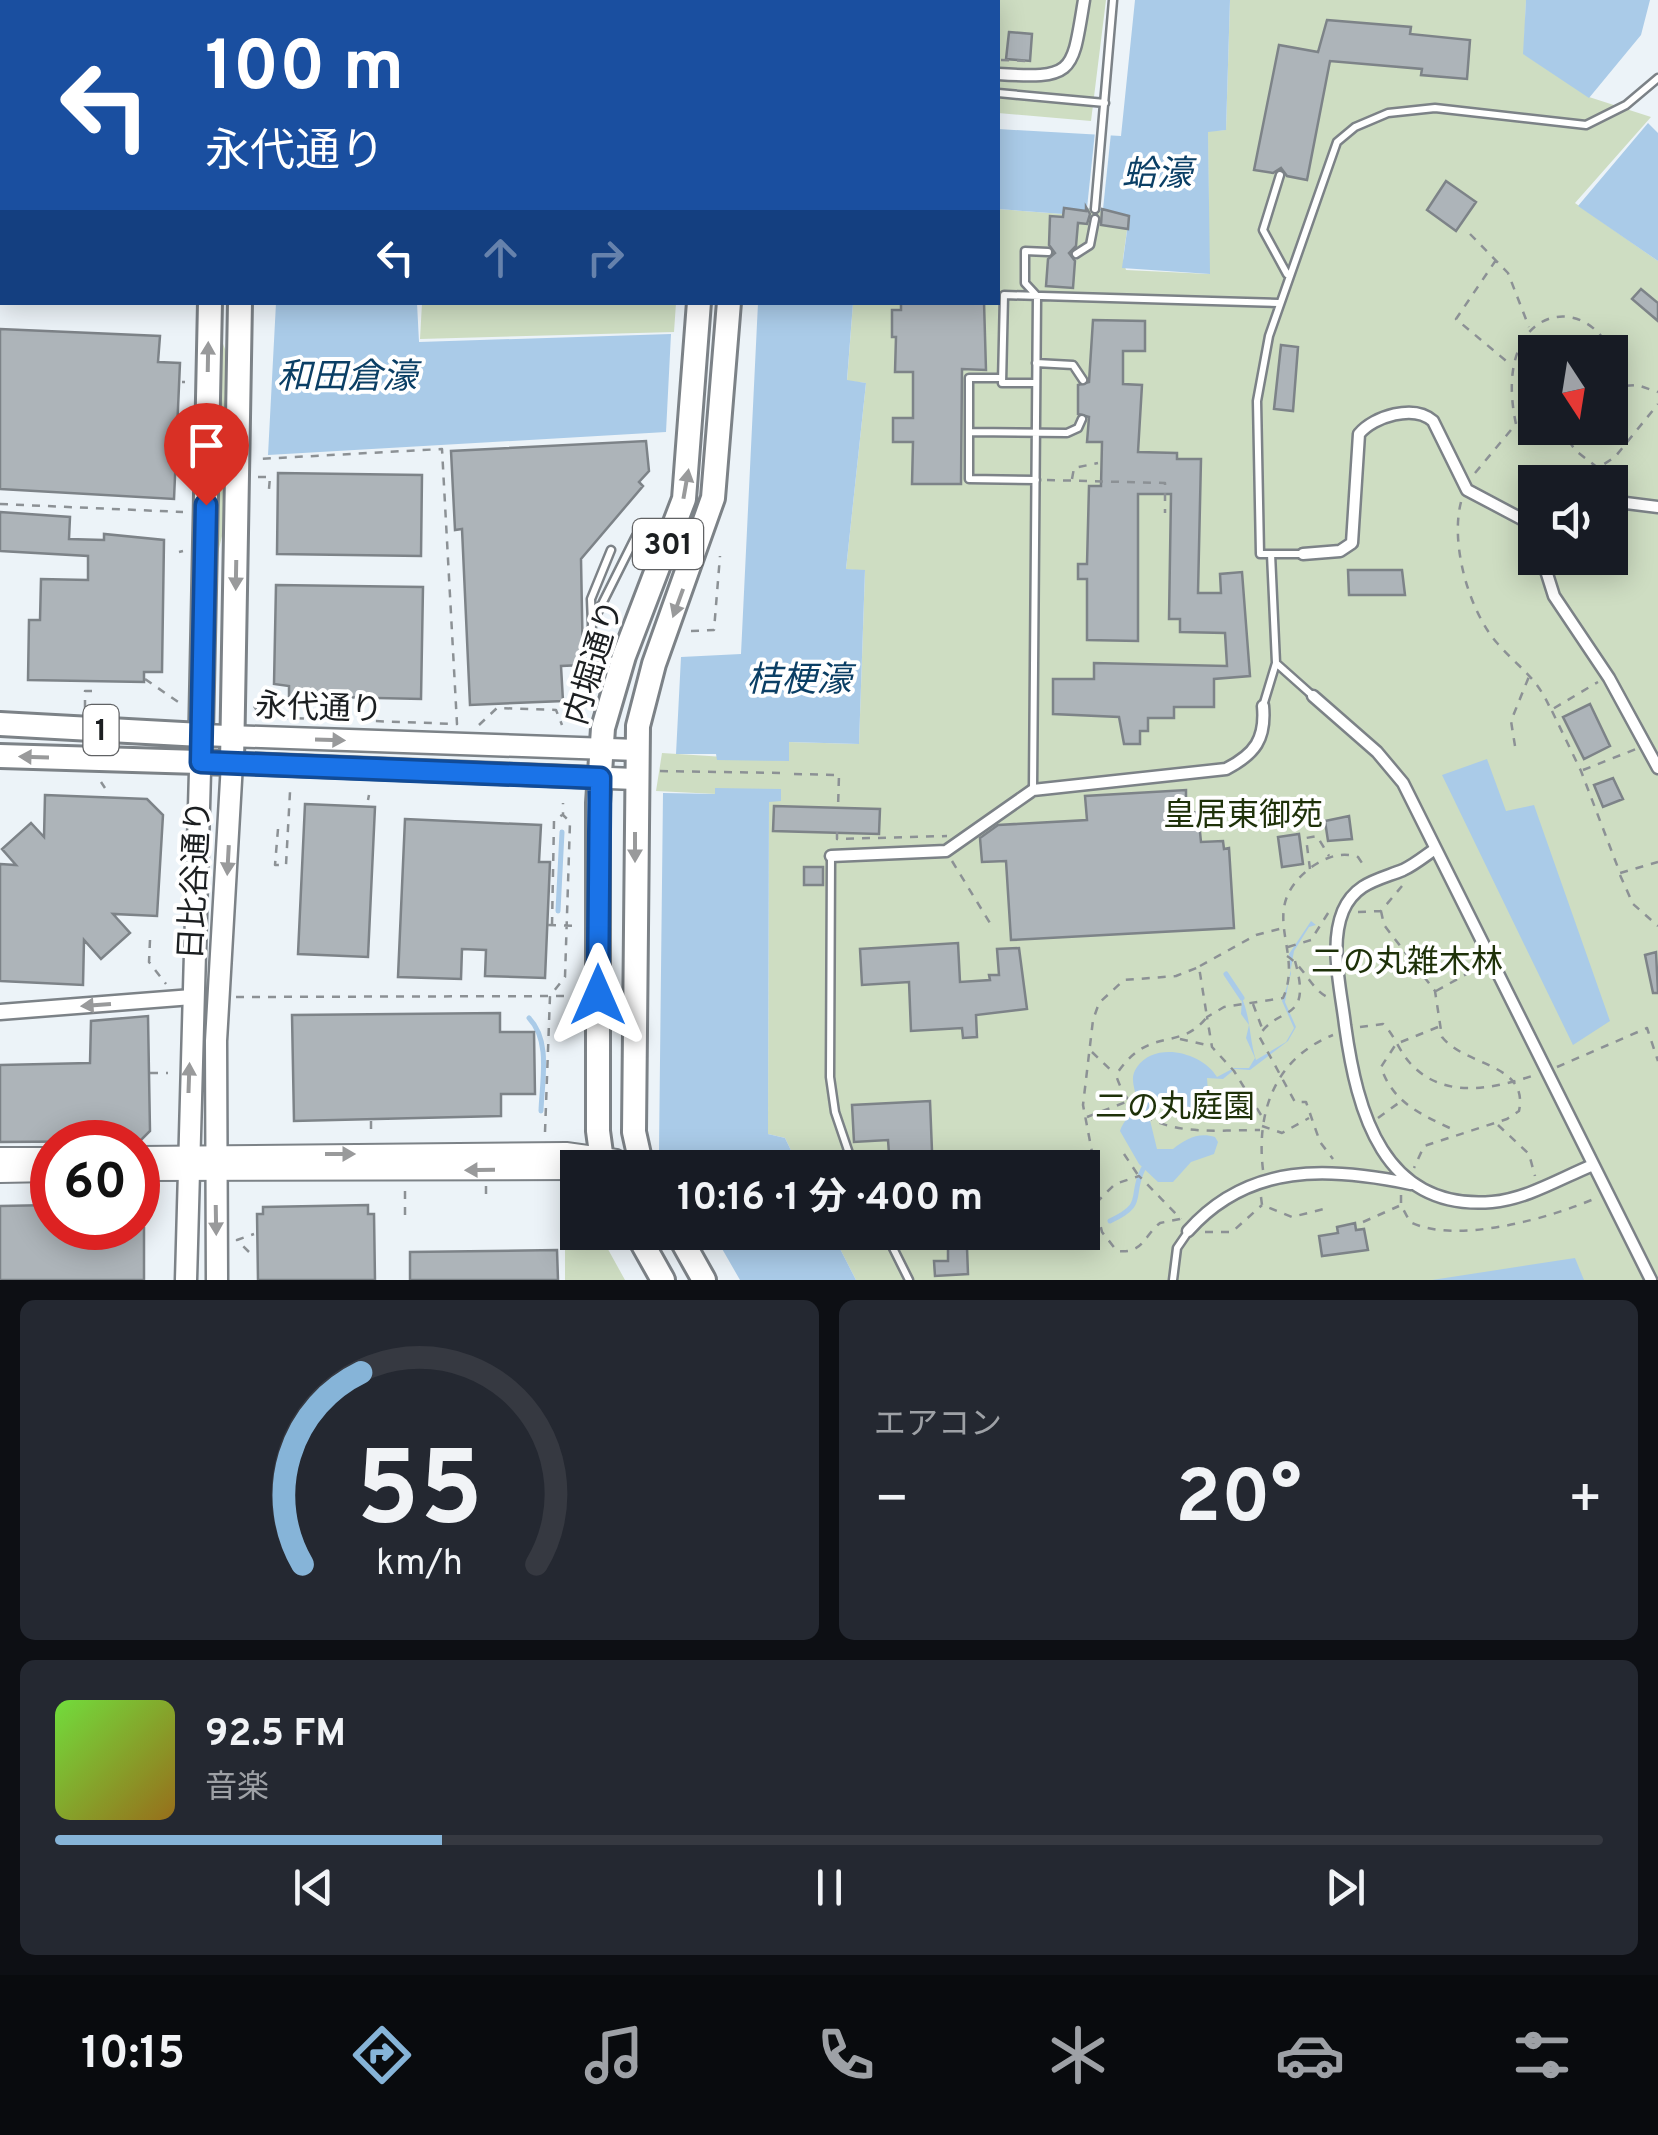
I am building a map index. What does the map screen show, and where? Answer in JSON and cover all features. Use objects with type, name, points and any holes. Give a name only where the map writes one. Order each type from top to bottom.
[{"type":"main road","name":"日比谷通り","points":[[186,1280],[210,305]]},
{"type":"main road","name":"日比谷通り","points":[[216,1280],[216,1040],[232,763],[240,305]]},
{"type":"main road","name":"内堀通り","points":[[601,1150],[600,749],[622,663],[667,549],[688,468],[699,305]]},
{"type":"main road","name":"内堀通り","points":[[637,1150],[634,1118],[637,750],[654,664],[713,498],[730,305]]},
{"type":"main road","name":"永代通り","points":[[0,724],[637,750]]},
{"type":"main road","name":"永代通り","points":[[0,756],[636,779]]},
{"type":"main road","points":[[646,1250],[663,1280]]},
{"type":"main road","points":[[687,1250],[704,1280]]},
{"type":"street","points":[[1000,74],[1048,77],[1066,67],[1075,53],[1084,0]]},
{"type":"street","points":[[1303,554],[1340,551],[1352,543],[1356,530],[1358,434],[1367,424],[1411,412],[1424,413],[1432,420],[1467,490],[1518,517]]},
{"type":"street","points":[[1628,503],[1658,507]]},
{"type":"street","points":[[1549,575],[1564,612],[1609,678],[1658,768]]},
{"type":"street","points":[[1313,696],[1377,752],[1402,783],[1652,1280]]},
{"type":"street","points":[[831,856],[946,851],[963,835],[1033,790],[1226,769],[1247,757],[1263,738],[1264,706]]},
{"type":"street","points":[[1412,1184],[1390,1164],[1369,1125],[1346,1030],[1338,932],[1344,910],[1374,878],[1406,869],[1435,849]]},
{"type":"street","points":[[0,1012],[192,997]]},
{"type":"street","points":[[579,1150],[598,1117]]},
{"type":"street","points":[[614,1150],[634,1118]]},
{"type":"street","points":[[0,1157],[30,1157]]},
{"type":"street","points":[[160,1159],[186,1163],[560,1164]]},
{"type":"street","points":[[160,1167],[186,1163]]},
{"type":"street","points":[[1188,1231],[1214,1206],[1262,1183],[1335,1170],[1412,1184],[1471,1202],[1505,1200],[1592,1165]]},
{"type":"street","points":[[0,1173],[30,1172]]},
{"type":"lane","points":[[1096,208],[1113,0]]},
{"type":"lane","points":[[1303,554],[1260,554],[1257,401],[1278,303],[1338,142],[1354,127],[1388,113],[1435,108],[1586,124],[1626,105],[1658,78]]},
{"type":"lane","points":[[1000,93],[1104,104]]},
{"type":"lane","points":[[1280,174],[1264,236],[1287,276]]},
{"type":"lane","points":[[1076,254],[1090,244],[1094,219]]},
{"type":"lane","points":[[1033,790],[1037,296],[1025,282],[1025,251],[1048,252]]},
{"type":"lane","points":[[1036,383],[1002,383],[1004,295],[1278,303]]},
{"type":"lane","points":[[1036,363],[1072,366],[1083,380]]},
{"type":"lane","points":[[1002,378],[969,378],[969,479],[1036,480]]},
{"type":"lane","points":[[969,432],[1071,432],[1082,419]]},
{"type":"lane","points":[[592,624],[636,536],[667,549]]},
{"type":"lane","points":[[611,550],[591,598],[590,654],[622,663]]},
{"type":"lane","points":[[1264,706],[1276,663],[1271,554]]},
{"type":"lane","points":[[1276,663],[1313,696]]},
{"type":"lane","points":[[831,856],[830,1077],[835,1112],[848,1150]]},
{"type":"lane","points":[[1174,1280],[1177,1248],[1188,1231]]},
{"type":"lane","points":[[894,1250],[909,1280]]},
{"type":"path","points":[[1470,234],[1516,286],[1529,327]]},
{"type":"path","points":[[1496,260],[1456,320],[1512,366]]},
{"type":"path","points":[[1599,335],[1585,322],[1557,319],[1529,327],[1517,345],[1512,366],[1516,424],[1484,459],[1467,490],[1460,506],[1458,539],[1476,610],[1498,644],[1531,672],[1581,771],[1633,904],[1658,926]]},
{"type":"path","points":[[1628,386],[1658,392]]},
{"type":"path","points":[[1603,465],[1615,457],[1658,404]]},
{"type":"path","points":[[1572,445],[1594,465]]},
{"type":"path","points":[[253,705],[261,717],[456,724],[442,450],[256,459]]},
{"type":"path","points":[[1072,480],[1074,468],[1098,462]]},
{"type":"path","points":[[256,477],[270,478],[270,488]]},
{"type":"path","points":[[1036,480],[1166,482],[1165,513]]},
{"type":"path","points":[[0,504],[183,512]]},
{"type":"path","points":[[691,631],[714,630],[720,556]]},
{"type":"path","points":[[1516,746],[1511,721],[1531,672]]},
{"type":"path","points":[[1551,710],[1609,678]]},
{"type":"path","points":[[145,679],[180,704]]},
{"type":"path","points":[[85,710],[85,692],[93,691]]},
{"type":"path","points":[[344,704],[346,720]]},
{"type":"path","points":[[479,725],[497,708],[542,706],[556,710],[562,725]]},
{"type":"path","points":[[1581,771],[1648,744]]},
{"type":"path","points":[[660,771],[784,774]]},
{"type":"path","points":[[794,774],[840,774],[838,808]]},
{"type":"path","points":[[102,782],[105,788]]},
{"type":"path","points":[[278,829],[275,865],[286,865],[290,792]]},
{"type":"path","points":[[546,1132],[550,996],[565,976],[570,828],[562,815],[562,803]]},
{"type":"path","points":[[562,815],[554,821],[550,925],[576,926]]},
{"type":"path","points":[[554,828],[570,828]]},
{"type":"path","points":[[837,832],[837,839],[963,835]]},
{"type":"path","points":[[1310,869],[1306,838],[1317,836],[1330,858]]},
{"type":"path","points":[[946,851],[994,928]]},
{"type":"path","points":[[1116,1075],[1140,1046],[1179,1038],[1214,1010],[1283,998],[1286,948],[1282,928],[1286,898],[1296,880],[1310,869],[1346,853],[1358,857],[1374,878]]},
{"type":"path","points":[[1620,873],[1658,862]]},
{"type":"path","points":[[1381,911],[1402,887],[1406,869]]},
{"type":"path","points":[[1286,948],[1311,940],[1327,911],[1381,911]]},
{"type":"path","points":[[1381,911],[1384,926],[1434,991],[1442,1037],[1456,1050],[1517,1081]]},
{"type":"path","points":[[1092,1150],[1085,1074],[1098,1003],[1124,980],[1189,974],[1256,935],[1282,928]]},
{"type":"path","points":[[150,940],[149,962],[169,990]]},
{"type":"path","points":[[1286,956],[1295,961],[1320,994],[1341,997]]},
{"type":"path","points":[[1434,991],[1448,988],[1490,960]]},
{"type":"path","points":[[1262,1030],[1290,1014],[1299,997],[1295,961]]},
{"type":"path","points":[[1199,967],[1212,1047],[1234,1071],[1262,1116]]},
{"type":"path","points":[[234,997],[575,996]]},
{"type":"path","points":[[1253,1004],[1262,1030],[1260,1039],[1296,1102],[1306,1102],[1335,1170]]},
{"type":"path","points":[[1324,1210],[1292,1217],[1262,1205],[1262,1116],[1282,1074],[1310,1044],[1346,1030],[1383,1024],[1408,1062],[1438,1084],[1474,1088],[1547,1072],[1647,1028],[1658,1061]]},
{"type":"path","points":[[1439,1026],[1396,1044],[1381,1067],[1390,1092],[1458,1132]]},
{"type":"path","points":[[1179,1038],[1212,1047]]},
{"type":"path","points":[[1092,1052],[1116,1075],[1127,1102],[1179,1131],[1260,1128],[1282,1133],[1310,1117]]},
{"type":"path","points":[[150,1073],[168,1073]]},
{"type":"path","points":[[1412,1184],[1419,1150],[1458,1132],[1497,1123],[1519,1111],[1517,1081]]},
{"type":"path","points":[[1369,1125],[1401,1101]]},
{"type":"path","points":[[1086,1118],[1127,1102]]},
{"type":"path","points":[[371,1120],[371,1137]]},
{"type":"path","points":[[1497,1123],[1499,1130],[1531,1156],[1538,1188]]},
{"type":"path","points":[[1124,1154],[1139,1176]]},
{"type":"path","points":[[1100,1199],[1124,1180]]},
{"type":"path","points":[[405,1215],[406,1184]]},
{"type":"path","points":[[486,1184],[486,1200]]},
{"type":"path","points":[[1363,1222],[1400,1205]]},
{"type":"path","points":[[1100,1222],[1107,1243],[1123,1252],[1143,1246],[1160,1223],[1181,1219]]},
{"type":"path","points":[[249,1252],[236,1240],[254,1234]]},
{"type":"green space","points":[[1000,0],[1106,0],[1091,121],[1000,113]]},
{"type":"green space","name":"皇居東御苑","points":[[1230,0],[1526,0],[1524,54],[1589,97],[1651,117],[1575,203],[1658,261],[1658,1280],[856,1280],[841,1250],[1100,1250],[1100,1150],[791,1150],[785,1138],[768,1134],[769,801],[781,800],[715,789],[716,794],[656,791],[662,753],[788,761],[788,742],[859,744],[865,571],[846,569],[866,383],[847,381],[853,305],[1000,305],[1000,209],[1063,214],[1064,208],[1087,208],[1129,216],[1123,259],[1126,270],[1209,274],[1208,131],[1226,130]]},
{"type":"green space","points":[[422,305],[676,305],[674,332],[420,339]]},
{"type":"green space","points":[[222,341],[229,360],[226,519],[218,553]]},
{"type":"green space","points":[[565,1250],[608,1250],[625,1280],[565,1280]]},
{"type":"water","name":"蛤濠","points":[[1135,0],[1230,0],[1226,130],[1208,132],[1210,274],[1122,268],[1129,216],[1087,208],[1064,209],[1063,214],[1000,209],[1000,129],[1121,136]]},
{"type":"water","points":[[1526,0],[1650,0],[1641,35],[1589,98],[1523,54]]},
{"type":"water","points":[[1648,123],[1658,133],[1658,261],[1578,206]]},
{"type":"water","name":"和田倉濠","points":[[276,305],[417,305],[419,342],[671,334],[666,432],[268,455]]},
{"type":"water","name":"桔梗濠","points":[[758,305],[853,305],[847,380],[866,383],[846,569],[865,570],[859,744],[789,742],[789,761],[717,760],[716,754],[676,754],[681,657],[741,654]]},
{"type":"water","points":[[1487,759],[1506,811],[1534,805],[1610,1021],[1573,1045],[1442,775]]},
{"type":"water","points":[[715,788],[781,789],[781,801],[769,802],[768,1134],[785,1138],[791,1150],[659,1150],[663,793],[715,794]]},
{"type":"water","points":[[1311,921],[1316,925],[1309,927],[1294,951],[1291,970],[1289,954]]},
{"type":"water","points":[[1289,981],[1285,1002],[1296,1027],[1288,1041],[1250,1070],[1235,1069],[1223,1079],[1207,1078],[1210,1119],[1189,1121],[1162,1105],[1148,1112],[1157,1149],[1173,1149],[1198,1136],[1215,1137],[1218,1142],[1214,1154],[1191,1162],[1173,1182],[1158,1182],[1139,1164],[1120,1131],[1135,1105],[1133,1077],[1137,1067],[1145,1059],[1167,1052],[1191,1056],[1217,1077],[1234,1068],[1249,1068],[1255,1058],[1246,1038],[1249,1025],[1241,1014],[1242,998],[1249,1021],[1256,1060],[1286,1042],[1294,1028],[1282,1001]]},
{"type":"water","points":[[723,1250],[841,1250],[856,1280],[740,1280]]},
{"type":"water","points":[[1575,1258],[1584,1280],[1432,1280]]},
{"type":"pier","points":[[1095,132],[1111,133],[1103,209],[1087,208]]},
{"type":"building","points":[[1327,20],[1411,27],[1410,34],[1470,40],[1467,79],[1421,75],[1422,69],[1330,61],[1307,180],[1287,176],[1281,168],[1273,173],[1254,170],[1279,45],[1318,52]]},
{"type":"building","points":[[1009,32],[1032,34],[1030,61],[1006,59]]},
{"type":"building","points":[[1446,181],[1476,202],[1456,231],[1427,210]]},
{"type":"building","points":[[1086,207],[1090,214],[1087,224],[1078,223],[1076,246],[1069,253],[1075,261],[1073,288],[1046,286],[1048,259],[1055,253],[1049,245],[1050,216],[1063,217],[1064,208],[1086,211]]},
{"type":"building","points":[[1102,209],[1129,216],[1128,229],[1101,225]]},
{"type":"building","points":[[1641,289],[1658,303],[1658,321],[1632,299]]},
{"type":"building","points":[[901,305],[984,305],[986,370],[962,369],[961,484],[912,484],[913,442],[893,442],[893,418],[913,418],[913,372],[895,372],[892,310],[901,310]]},
{"type":"building","points":[[1093,320],[1145,321],[1145,351],[1123,351],[1123,384],[1142,385],[1138,452],[1177,453],[1177,459],[1201,459],[1198,593],[1221,593],[1220,574],[1242,572],[1250,676],[1214,679],[1214,707],[1174,707],[1174,718],[1148,718],[1148,731],[1140,731],[1140,744],[1124,744],[1119,717],[1053,714],[1053,679],[1094,679],[1094,663],[1227,666],[1225,633],[1180,632],[1180,619],[1169,619],[1171,494],[1138,494],[1138,641],[1087,640],[1087,579],[1078,579],[1078,564],[1087,564],[1089,486],[1101,486],[1102,442],[1087,442],[1089,417],[1078,414],[1078,385],[1089,382]]},
{"type":"building","points":[[0,329],[160,336],[158,362],[180,363],[174,499],[0,489]]},
{"type":"building","points":[[1281,345],[1298,347],[1293,411],[1274,409]]},
{"type":"building","points":[[646,441],[649,471],[639,482],[643,486],[581,559],[583,665],[561,666],[563,701],[470,705],[462,529],[455,530],[451,451]]},
{"type":"building","points":[[278,473],[422,475],[421,556],[277,554]]},
{"type":"building","points":[[0,512],[70,517],[69,539],[104,540],[104,534],[164,540],[162,672],[144,672],[144,682],[28,680],[29,620],[40,620],[41,579],[88,580],[88,556],[0,551]]},
{"type":"building","points":[[1348,570],[1402,570],[1405,595],[1349,595]]},
{"type":"building","points":[[276,585],[423,587],[421,699],[289,696],[289,686],[274,684]]},
{"type":"building","points":[[1590,704],[1610,746],[1584,759],[1563,717]]},
{"type":"building","points":[[1613,778],[1623,799],[1603,807],[1594,785]]},
{"type":"building","points":[[1186,790],[1186,813],[1198,812],[1201,842],[1223,841],[1224,849],[1229,848],[1234,928],[1011,940],[1006,861],[982,862],[980,838],[998,825],[1087,820],[1085,796]]},
{"type":"building","points":[[45,795],[147,799],[163,815],[157,916],[113,914],[130,933],[101,959],[84,940],[83,985],[0,981],[0,864],[16,865],[2,849],[31,823],[44,837]]},
{"type":"building","points":[[305,804],[375,807],[368,957],[298,954]]},
{"type":"building","points":[[774,806],[880,809],[879,834],[773,831]]},
{"type":"building","points":[[1349,816],[1352,839],[1328,841],[1325,821]]},
{"type":"building","points":[[405,819],[541,825],[539,862],[550,862],[545,978],[485,976],[486,950],[462,949],[461,979],[398,977]]},
{"type":"building","points":[[1299,834],[1303,864],[1282,867],[1278,837]]},
{"type":"building","points":[[804,867],[823,867],[823,885],[804,885]]},
{"type":"building","points":[[958,943],[960,982],[990,980],[989,975],[999,975],[997,949],[1019,948],[1027,1009],[976,1015],[977,1037],[963,1038],[962,1028],[911,1031],[909,982],[862,985],[860,949]]},
{"type":"building","points":[[1656,952],[1658,993],[1653,993],[1645,955]]},
{"type":"building","points":[[500,1013],[500,1032],[534,1032],[535,1094],[501,1094],[501,1116],[294,1121],[292,1015]]},
{"type":"building","points":[[148,1016],[150,1120],[30,1120],[30,1142],[0,1142],[0,1065],[90,1063],[91,1021]]},
{"type":"building","points":[[930,1101],[932,1150],[889,1150],[888,1140],[854,1142],[852,1105]]},
{"type":"building","points":[[30,1205],[30,1250],[144,1250],[144,1280],[0,1280],[0,1206]]},
{"type":"building","points":[[368,1205],[368,1214],[374,1214],[375,1280],[258,1280],[257,1214],[263,1214],[263,1207]]},
{"type":"building","points":[[1355,1223],[1356,1230],[1364,1229],[1368,1250],[1322,1256],[1319,1236],[1338,1233],[1337,1227]]},
{"type":"building","points":[[557,1250],[558,1280],[410,1280],[410,1252]]},
{"type":"building","points":[[948,1250],[967,1250],[968,1274],[935,1276],[934,1261],[948,1261]]},
{"type":"waterway","points":[[558,911],[562,832]]},
{"type":"waterway","points":[[1226,974],[1242,998]]},
{"type":"waterway","points":[[529,1018],[543,1049],[541,1111]]},
{"type":"waterway","points":[[1110,1221],[1133,1204],[1143,1169]]},
{"type":"route","points":[[206,505],[201,762],[600,778],[598,995]]},
{"type":"park label","name":"二の丸雑木林","points":[[1407,961]]},
{"type":"park label","name":"二の丸庭園","points":[[1175,1106]]}]
